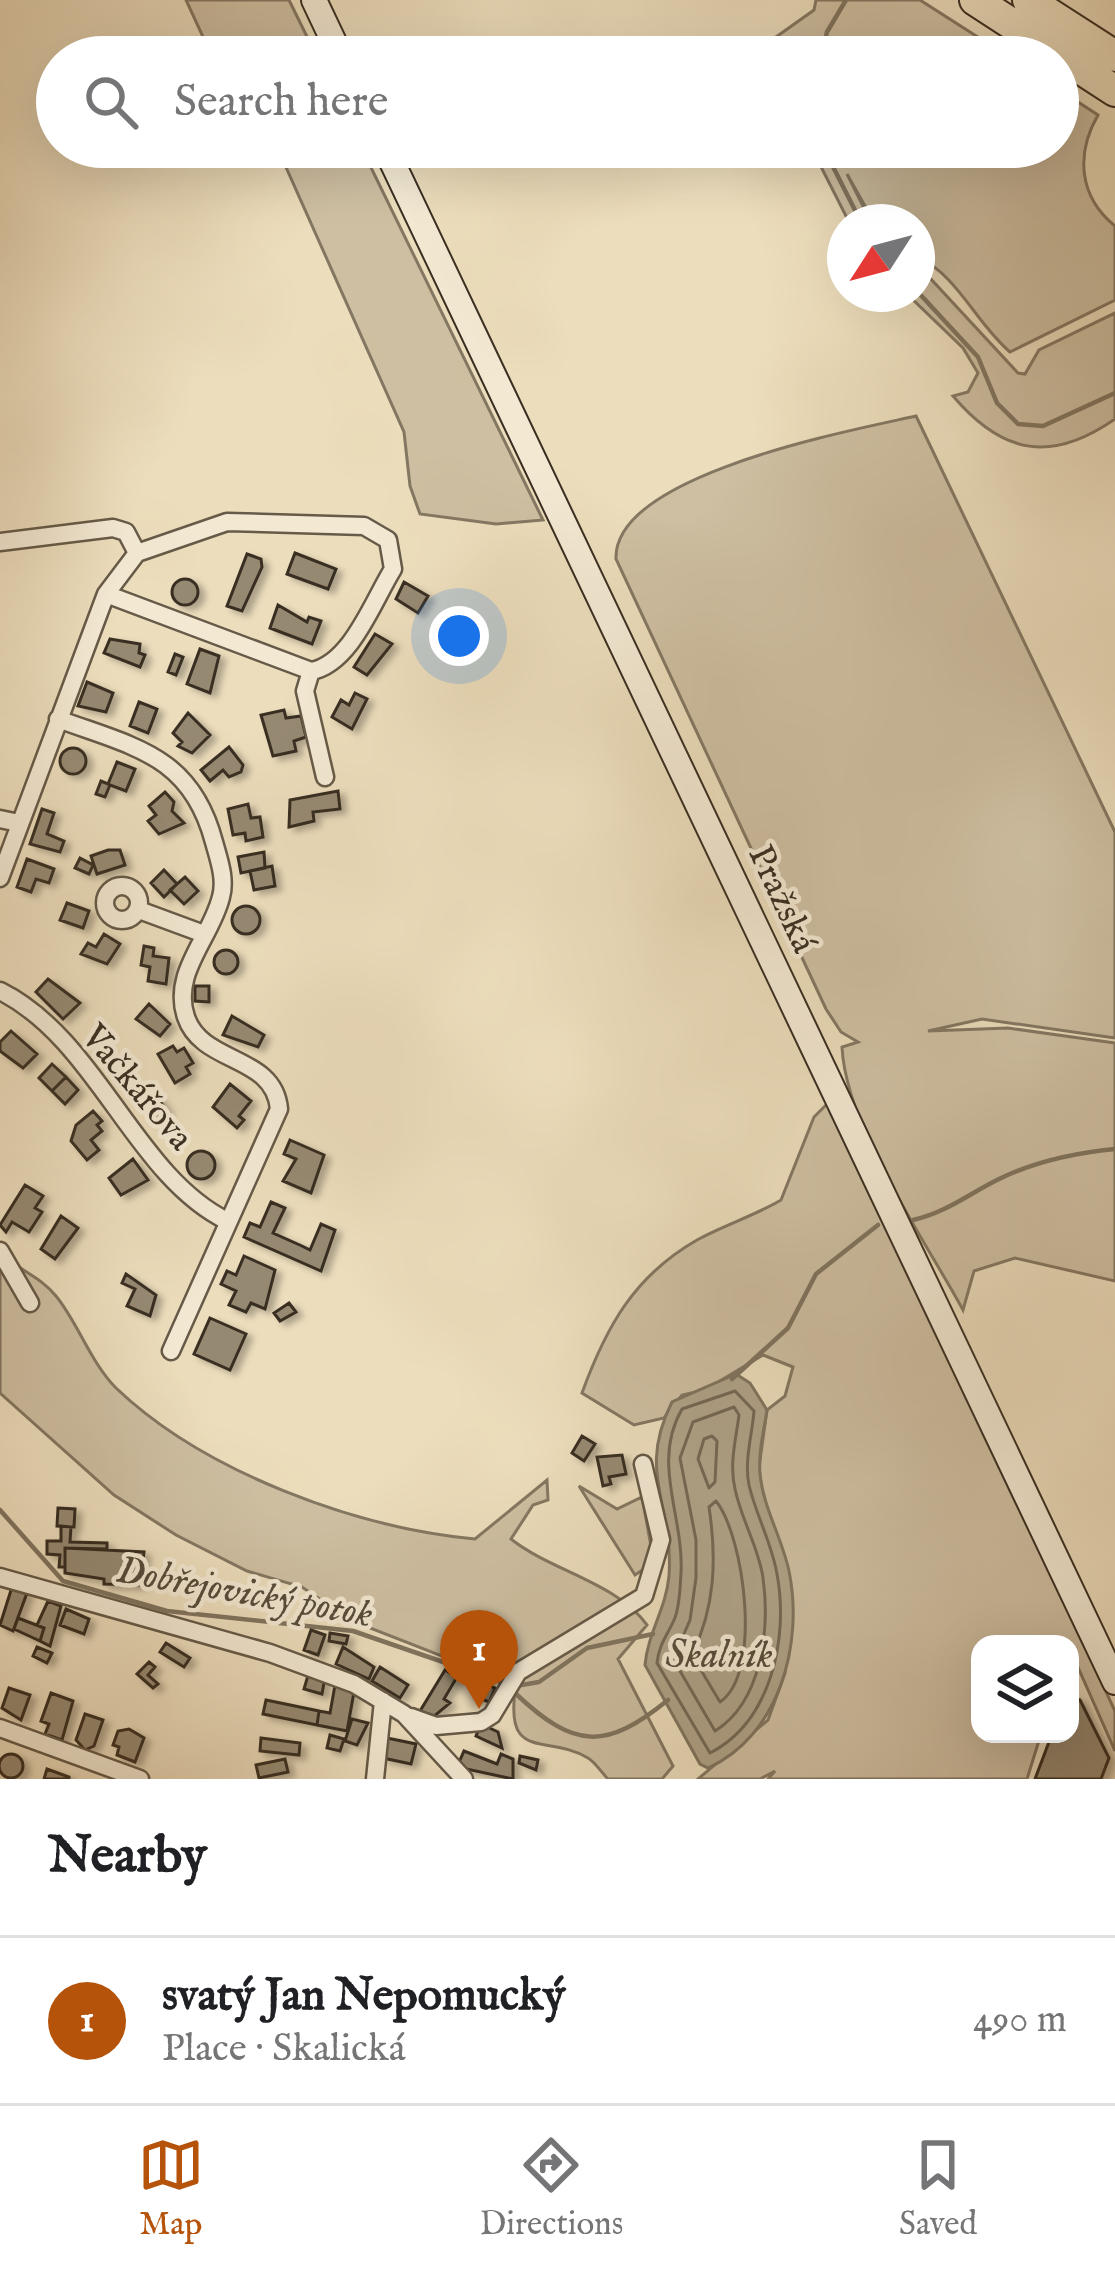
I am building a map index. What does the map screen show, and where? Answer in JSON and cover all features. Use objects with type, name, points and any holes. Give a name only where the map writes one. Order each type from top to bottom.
[{"type":"highway","points":[[975,0],[1030,36]]},
{"type":"highway","points":[[1028,0],[1115,56]]},
{"type":"highway","points":[[1079,68],[1115,91]]},
{"type":"main road","points":[[314,0],[331,36]]},
{"type":"main road","name":"Pražská","points":[[395,168],[1115,1682]]},
{"type":"street","points":[[0,878],[106,594],[136,554],[227,522],[364,526],[388,540],[393,568],[340,655],[326,669],[311,671],[106,594]]},
{"type":"street","points":[[0,542],[113,528],[125,532],[136,554]]},
{"type":"street","points":[[311,671],[305,692],[326,777]]},
{"type":"street","points":[[58,719],[157,755],[174,767],[206,810],[222,874],[222,896],[181,1000],[188,1025],[204,1042],[267,1076],[278,1091],[279,1109],[171,1351]]},
{"type":"street","points":[[0,819],[19,823]]},
{"type":"street","points":[[139,910],[204,934]]},
{"type":"street","name":"Vačkářova","points":[[0,992],[22,1005],[106,1089],[188,1199],[226,1221]]},
{"type":"street","points":[[0,1251],[30,1303]]},
{"type":"street","points":[[0,1577],[270,1653],[354,1684],[404,1714],[436,1726],[481,1723],[492,1715],[518,1672],[644,1596],[661,1540],[643,1464]]},
{"type":"street","points":[[375,1779],[382,1701]]},
{"type":"street","points":[[404,1714],[464,1779]]},
{"type":"street","points":[[0,1728],[140,1779]]},
{"type":"shaded area","points":[[186,0],[289,0],[307,36],[203,36]]},
{"type":"shaded area","points":[[816,0],[920,0],[976,36],[777,36],[814,10]]},
{"type":"shaded area","points":[[1079,103],[1098,115],[1086,144],[1084,174],[1094,201],[1115,226],[1115,300],[1010,352],[935,268],[935,204],[864,204],[847,174],[862,204],[840,204],[822,168],[1079,168]]},
{"type":"shaded area","points":[[286,168],[371,168],[543,520],[496,524],[420,514],[410,486],[404,432]]},
{"type":"shaded area","points":[[935,283],[1018,373],[1025,374],[1039,350],[1115,313],[1115,419],[1092,433],[1049,447],[1010,441],[972,416],[953,396],[968,392],[978,373],[963,348],[926,312],[935,312]]},
{"type":"shaded area","points":[[916,416],[1115,832],[1115,1038],[982,1019],[928,1031],[1008,1028],[1115,1043],[1115,1281],[1015,1258],[974,1271],[963,1310],[889,1182],[857,1112],[842,1047],[858,1042],[841,1032],[826,1009],[616,559],[625,529],[652,503],[692,481],[791,446]]},
{"type":"shaded area","points":[[830,1101],[1115,1711],[1115,1751],[1079,1670],[1079,1635],[971,1635],[971,1743],[1038,1743],[1027,1779],[768,1779],[775,1771],[760,1779],[698,1779],[768,1720],[785,1673],[759,1467],[767,1410],[785,1396],[793,1367],[763,1355],[705,1390],[682,1395],[664,1418],[634,1425],[582,1393],[612,1325],[656,1270],[697,1240],[781,1200],[814,1117]]},
{"type":"shaded area","points":[[0,1251],[56,1296],[116,1388],[192,1445],[284,1491],[381,1523],[475,1539],[547,1480],[548,1500],[533,1505],[511,1539],[601,1587],[647,1625],[618,1659],[673,1766],[662,1779],[608,1779],[588,1758],[522,1736],[514,1710],[516,1685],[352,1621],[302,1587],[247,1571],[176,1535],[114,1495],[0,1393]]},
{"type":"shaded area","points":[[579,1486],[617,1509],[642,1497],[651,1546],[644,1569],[635,1575]]},
{"type":"water","name":"Skalník","points":[[736,1374],[750,1383],[767,1410],[760,1474],[789,1571],[793,1628],[781,1685],[769,1711],[753,1734],[708,1768],[700,1764],[645,1665],[669,1576],[657,1449],[672,1402]]},
{"type":"building","points":[[295,553],[336,569],[328,589],[287,574]]},
{"type":"building","points":[[247,554],[261,559],[262,567],[242,611],[227,606]]},
{"type":"building","points":[[185,579],[198,592],[185,605],[172,592]]},
{"type":"building","points":[[404,582],[428,596],[418,613],[396,599]]},
{"type":"building","points":[[278,605],[307,622],[309,617],[321,621],[312,644],[270,628]]},
{"type":"building","points":[[375,634],[392,644],[367,675],[354,667]]},
{"type":"building","points":[[110,639],[140,644],[139,653],[145,655],[140,667],[104,653]]},
{"type":"building","points":[[200,649],[219,656],[210,693],[187,684]]},
{"type":"building","points":[[175,654],[183,657],[176,675],[168,672]]},
{"type":"building","points":[[87,682],[113,693],[106,712],[78,706]]},
{"type":"building","points":[[355,693],[367,699],[352,729],[332,717],[341,700],[349,705]]},
{"type":"building","points":[[139,702],[157,709],[148,733],[130,726]]},
{"type":"building","points":[[284,710],[286,718],[301,716],[306,737],[294,741],[296,751],[273,756],[261,715]]},
{"type":"building","points":[[188,713],[210,735],[192,753],[178,746],[182,742],[173,733]]},
{"type":"building","points":[[229,747],[243,765],[241,772],[229,777],[223,770],[210,781],[201,770]]},
{"type":"building","points":[[73,748],[86,761],[73,774],[60,761]]},
{"type":"building","points":[[117,762],[135,769],[126,791],[110,785],[105,797],[96,794],[101,781],[108,784]]},
{"type":"building","points":[[338,791],[340,809],[313,812],[314,821],[289,827],[290,800]]},
{"type":"building","points":[[165,792],[174,802],[172,811],[184,823],[159,834],[148,821],[156,815],[149,806]]},
{"type":"building","points":[[248,804],[251,818],[260,817],[263,837],[246,841],[245,833],[233,835],[228,809]]},
{"type":"building","points":[[42,809],[54,813],[47,834],[64,841],[60,852],[30,844]]},
{"type":"building","points":[[120,850],[125,865],[97,874],[91,856]]},
{"type":"building","points":[[264,852],[265,868],[241,873],[238,857]]},
{"type":"building","points":[[80,858],[93,865],[89,874],[75,868]]},
{"type":"building","points":[[27,859],[54,869],[49,883],[36,879],[31,892],[17,887]]},
{"type":"building","points":[[272,866],[275,886],[254,890],[250,871]]},
{"type":"building","points":[[164,870],[177,884],[164,897],[151,883]]},
{"type":"building","points":[[185,877],[198,891],[184,904],[170,890]]},
{"type":"building","points":[[67,903],[89,911],[83,928],[60,920]]},
{"type":"building","points":[[246,906],[256,910],[260,920],[256,930],[246,934],[236,930],[232,920],[236,910]]},
{"type":"building","points":[[104,934],[120,944],[107,964],[81,954],[88,943],[96,947]]},
{"type":"building","points":[[144,946],[154,948],[153,956],[169,958],[166,984],[148,981],[150,967],[141,965]]},
{"type":"building","points":[[226,950],[235,953],[235,971],[226,974],[217,971],[214,962],[217,953]]},
{"type":"building","points":[[48,979],[80,1003],[63,1019],[36,992]]},
{"type":"building","points":[[195,986],[209,986],[209,1002],[195,1001]]},
{"type":"building","points":[[149,1004],[170,1024],[160,1036],[136,1019]]},
{"type":"building","points":[[232,1016],[264,1035],[258,1047],[223,1035]]},
{"type":"building","points":[[11,1031],[37,1054],[23,1068],[0,1051],[0,1042]]},
{"type":"building","points":[[173,1046],[177,1052],[184,1048],[193,1063],[186,1067],[190,1074],[175,1083],[158,1054]]},
{"type":"building","points":[[52,1064],[66,1077],[52,1091],[39,1078]]},
{"type":"building","points":[[66,1077],[78,1090],[65,1104],[52,1091]]},
{"type":"building","points":[[230,1084],[251,1101],[239,1116],[244,1120],[237,1128],[213,1107]]},
{"type":"building","points":[[154,1093],[167,1111],[153,1121],[140,1103]]},
{"type":"building","points":[[93,1111],[102,1121],[97,1125],[102,1131],[91,1140],[99,1150],[87,1160],[71,1141],[76,1125]]},
{"type":"building","points":[[290,1140],[324,1155],[311,1193],[283,1181],[296,1159],[284,1154]]},
{"type":"building","points":[[201,1151],[211,1155],[215,1165],[211,1175],[201,1179],[191,1175],[187,1165],[191,1155]]},
{"type":"building","points":[[133,1159],[148,1180],[121,1195],[109,1178]]},
{"type":"building","points":[[25,1185],[43,1196],[35,1208],[42,1212],[29,1232],[12,1222],[6,1232],[0,1225]]},
{"type":"building","points":[[271,1202],[285,1208],[273,1233],[310,1250],[321,1224],[335,1230],[321,1271],[244,1237],[250,1223],[260,1227]]},
{"type":"building","points":[[61,1216],[78,1228],[55,1259],[41,1249]]},
{"type":"building","points":[[244,1256],[275,1270],[265,1309],[251,1303],[246,1312],[229,1305],[236,1291],[221,1284],[227,1271],[236,1275]]},
{"type":"building","points":[[126,1274],[156,1295],[150,1316],[127,1306],[135,1289],[122,1283]]},
{"type":"building","points":[[289,1303],[296,1312],[280,1321],[274,1313]]},
{"type":"building","points":[[210,1318],[246,1334],[230,1370],[194,1354]]},
{"type":"building","points":[[582,1436],[595,1444],[584,1461],[572,1453]]},
{"type":"building","points":[[622,1455],[626,1474],[609,1477],[611,1484],[603,1486],[597,1457]]},
{"type":"building","points":[[58,1508],[75,1509],[74,1527],[57,1526]]},
{"type":"building","points":[[61,1526],[71,1527],[70,1542],[107,1543],[107,1549],[65,1548],[65,1567],[59,1567],[60,1555],[47,1554],[47,1541],[61,1541]]},
{"type":"building","points":[[65,1548],[144,1552],[140,1585],[104,1584],[104,1579],[65,1573]]},
{"type":"building","points":[[12,1587],[27,1593],[13,1631],[0,1625]]},
{"type":"building","points":[[48,1601],[61,1606],[50,1646],[40,1641],[44,1628],[37,1625]]},
{"type":"building","points":[[66,1609],[89,1619],[84,1634],[60,1625]]},
{"type":"building","points":[[18,1618],[44,1628],[40,1641],[14,1629]]},
{"type":"building","points":[[311,1630],[325,1635],[318,1655],[304,1650]]},
{"type":"building","points":[[330,1633],[348,1636],[346,1644],[329,1641]]},
{"type":"building","points":[[166,1643],[190,1658],[184,1667],[160,1652]]},
{"type":"building","points":[[37,1647],[52,1653],[47,1663],[33,1656]]},
{"type":"building","points":[[343,1647],[374,1667],[369,1679],[336,1664]]},
{"type":"building","points":[[149,1662],[155,1667],[148,1675],[158,1684],[153,1688],[137,1674]]},
{"type":"building","points":[[380,1667],[408,1685],[400,1698],[372,1681]]},
{"type":"building","points":[[445,1670],[457,1677],[444,1699],[450,1703],[432,1718],[420,1711]]},
{"type":"building","points":[[309,1672],[325,1677],[322,1694],[304,1689]]},
{"type":"building","points":[[480,1682],[495,1688],[489,1702],[474,1696]]},
{"type":"building","points":[[335,1685],[354,1692],[347,1731],[317,1725],[319,1711],[330,1713]]},
{"type":"building","points":[[9,1688],[30,1695],[21,1720],[2,1708]]},
{"type":"building","points":[[51,1693],[73,1701],[62,1740],[45,1734],[49,1724],[41,1721]]},
{"type":"building","points":[[266,1700],[319,1711],[317,1725],[263,1714]]},
{"type":"building","points":[[1080,1700],[1109,1758],[1101,1779],[1035,1779],[1049,1743],[1079,1743]]},
{"type":"building","points":[[85,1714],[103,1720],[94,1746],[85,1750],[76,1740]]},
{"type":"building","points":[[352,1719],[368,1723],[357,1745],[345,1741]]},
{"type":"building","points":[[481,1724],[498,1732],[502,1748],[476,1736]]},
{"type":"building","points":[[129,1729],[144,1738],[135,1762],[117,1755],[119,1747],[113,1745],[118,1731]]},
{"type":"building","points":[[330,1735],[344,1739],[340,1751],[327,1748]]},
{"type":"building","points":[[261,1738],[300,1743],[299,1755],[260,1751]]},
{"type":"building","points":[[387,1738],[416,1744],[411,1764],[383,1758]]},
{"type":"building","points":[[464,1751],[497,1764],[501,1754],[513,1759],[513,1779],[457,1767]]},
{"type":"building","points":[[11,1754],[23,1766],[11,1778],[-1,1766]]},
{"type":"building","points":[[520,1756],[538,1760],[536,1770],[519,1763]]},
{"type":"building","points":[[285,1759],[288,1772],[259,1778],[256,1765]]},
{"type":"building","points":[[47,1769],[69,1777],[69,1779],[44,1779]]},
{"type":"waterway","points":[[826,36],[846,0]]},
{"type":"waterway","points":[[834,168],[852,204]]},
{"type":"waterway","points":[[935,310],[978,357],[997,403],[1018,424],[1043,426],[1115,393]]},
{"type":"waterway","name":"Dobřejovický potok","points":[[913,1220],[1026,1168],[1115,1149]]},
{"type":"waterway","name":"Dobřejovický potok","points":[[732,1379],[788,1328],[816,1274],[878,1225]]},
{"type":"waterway","name":"Dobřejovický potok","points":[[0,1510],[63,1581],[167,1611],[353,1631],[507,1684]]},
{"type":"waterway","points":[[516,1686],[539,1682],[587,1648],[653,1634]]},
{"type":"waterway","name":"Dobřejovický potok","points":[[515,1693],[556,1725],[591,1737],[626,1728],[668,1700]]},
{"type":"place","name":"svatý Jan Nepomucký","points":[[479,1709]]}]
